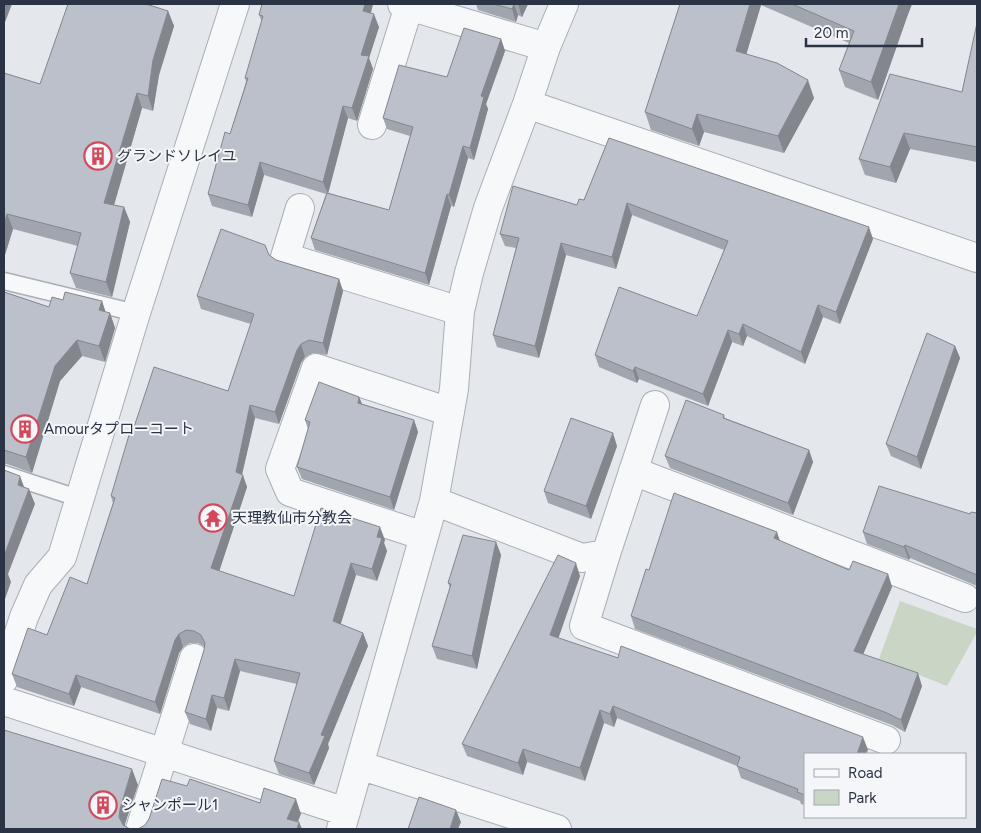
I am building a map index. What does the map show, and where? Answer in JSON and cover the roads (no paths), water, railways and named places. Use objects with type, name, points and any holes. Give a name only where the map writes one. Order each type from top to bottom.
[{"type":"street","points":[[4,680],[8,653],[38,585],[62,557],[136,313],[235,4]]},
{"type":"street","points":[[4,701],[164,753],[344,821],[434,501],[454,389],[460,311],[468,273],[488,208],[546,47],[564,4]]},
{"type":"street","points":[[372,125],[405,5],[546,47]]},
{"type":"street","points":[[527,104],[977,258]]},
{"type":"street","points":[[300,208],[286,256],[460,311]]},
{"type":"street","points":[[424,536],[290,492],[280,469],[316,368],[450,412]]},
{"type":"street","points":[[655,405],[584,626],[886,740]]},
{"type":"street","points":[[633,471],[965,598]]},
{"type":"street","points":[[434,501],[582,558],[606,554]]},
{"type":"street","points":[[140,829],[194,658]]},
{"type":"street","points":[[359,765],[557,829]]},
{"type":"lane","points":[[4,282],[136,313]]},
{"type":"lane","points":[[4,474],[81,499]]},
{"type":"place","name":"グランドソレイユ","points":[[98,156]]},
{"type":"place","name":"Amourタプローコート","points":[[25,429]]},
{"type":"place","name":"天理教仙市分教会","points":[[213,518]]},
{"type":"place","name":"シャンポール1","points":[[103,805]]}]
